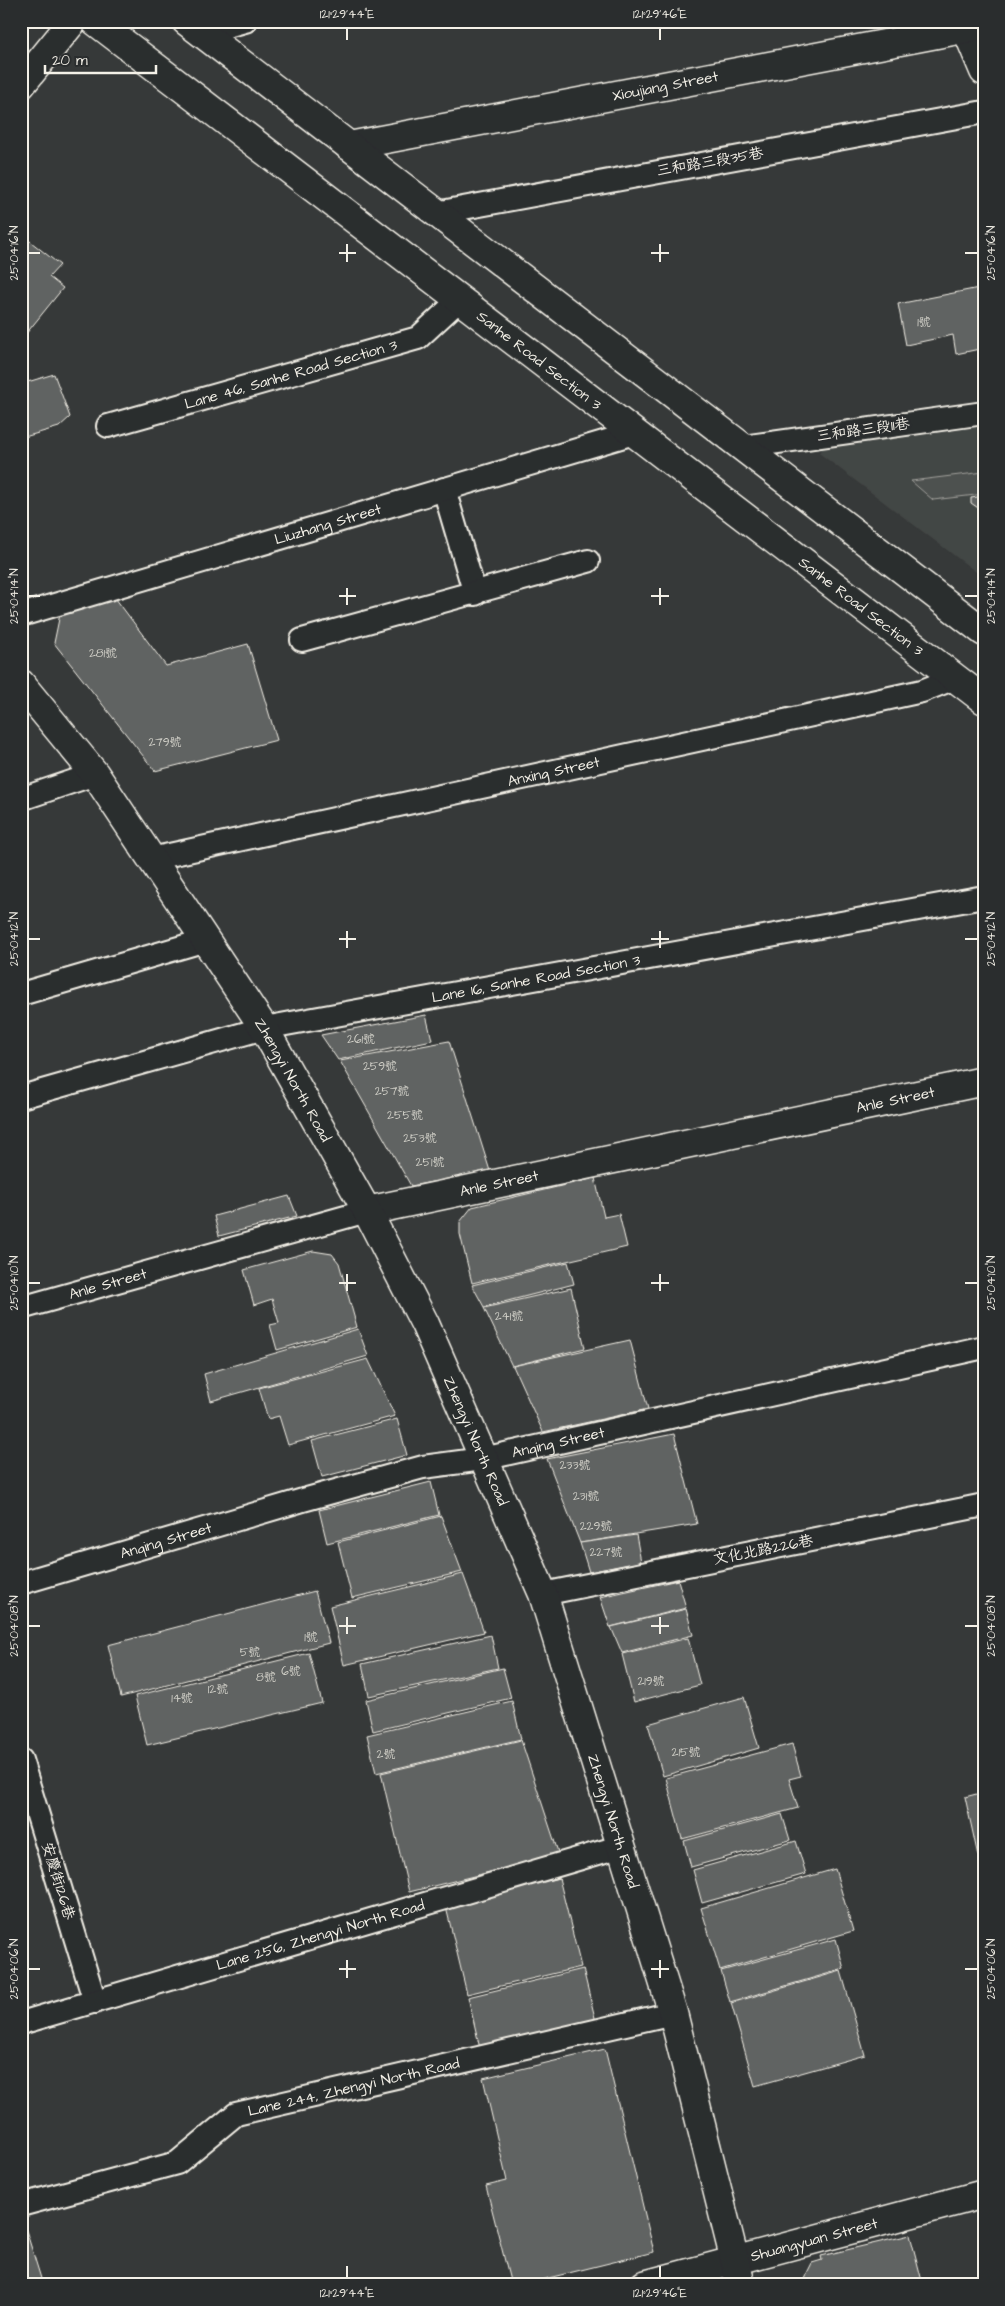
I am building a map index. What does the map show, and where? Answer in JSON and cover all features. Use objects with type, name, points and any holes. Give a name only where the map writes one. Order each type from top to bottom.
[{"type":"street","points":[[21,85],[73,21]]},
{"type":"street","name":"Sanhe Road Section 3","points":[[95,21],[984,700]]},
{"type":"street","points":[[971,25],[984,71]]},
{"type":"street","name":"Xioujiang Street","points":[[349,146],[971,25]]},
{"type":"street","points":[[194,27],[984,632]]},
{"type":"street","name":"Zhengyi North Road","points":[[21,684],[95,774],[264,1028],[367,1211],[425,1324],[543,1594],[673,2013],[738,2272]]},
{"type":"street","name":"Anle Street","points":[[367,1211],[984,1082]]},
{"type":"street","name":"Shuangyuan Street","points":[[644,2285],[738,2272],[984,2194]]},
{"type":"lane","points":[[194,27],[245,21]]},
{"type":"lane","name":"三和路三段35巷","points":[[436,212],[984,112]]},
{"type":"lane","name":"Lane 46, Sanhe Road Section 3","points":[[108,426],[418,338],[460,300]]},
{"type":"lane","name":"三和路三段11巷","points":[[742,447],[984,413]]},
{"type":"lane","name":"Liuzhang Street","points":[[21,615],[634,433]]},
{"type":"lane","points":[[444,489],[475,594]]},
{"type":"lane","points":[[302,640],[588,562]]},
{"type":"lane","name":"Anxing Street","points":[[151,858],[922,691],[955,678]]},
{"type":"lane","points":[[21,799],[95,774]]},
{"type":"lane","name":"Lane 16, Sanhe Road Section 3","points":[[21,1097],[264,1028],[984,897]]},
{"type":"lane","points":[[21,994],[206,940]]},
{"type":"lane","name":"Anle Street","points":[[21,1308],[367,1211]]},
{"type":"lane","name":"Anqing Street","points":[[21,1583],[303,1500],[423,1468],[483,1459],[984,1347]]},
{"type":"lane","name":"文化北路226巷","points":[[543,1594],[984,1506]]},
{"type":"lane","name":"安慶街126巷","points":[[21,1760],[95,2002]]},
{"type":"lane","name":"Lane 256, Zhengyi North Road","points":[[21,2023],[622,1846]]},
{"type":"lane","name":"Lane 244, Zhengyi North Road","points":[[21,2205],[176,2163],[236,2114],[673,2013]]},
{"type":"shaded area","points":[[984,414],[984,578],[819,453],[829,439]]},
{"type":"shaded area","points":[[984,472],[984,494],[933,500],[911,481]]},
{"type":"building","points":[[21,234],[60,265],[49,277],[63,288],[21,340]]},
{"type":"building","points":[[984,287],[984,348],[956,354],[953,335],[906,345],[898,304]]},
{"type":"building","points":[[54,374],[70,417],[59,427],[21,438],[21,384]]},
{"type":"building","points":[[984,496],[984,512],[971,503],[971,498]]},
{"type":"building","points":[[116,599],[166,666],[248,644],[277,740],[155,771],[54,643],[60,614]]},
{"type":"building","points":[[426,1015],[432,1040],[338,1060],[321,1035]]},
{"type":"building","points":[[449,1041],[490,1171],[411,1186],[340,1061]]},
{"type":"building","points":[[595,1178],[604,1217],[619,1214],[627,1247],[472,1283],[460,1234],[460,1222],[472,1207]]},
{"type":"building","points":[[289,1196],[297,1216],[219,1236],[214,1216]]},
{"type":"building","points":[[313,1251],[332,1254],[339,1263],[357,1327],[277,1350],[270,1325],[279,1323],[272,1299],[254,1305],[244,1270]]},
{"type":"building","points":[[568,1262],[574,1284],[484,1307],[472,1285]]},
{"type":"building","points":[[571,1288],[585,1348],[512,1366],[484,1308]]},
{"type":"building","points":[[358,1329],[368,1356],[211,1401],[204,1374]]},
{"type":"building","points":[[630,1340],[648,1409],[543,1432],[513,1366]]},
{"type":"building","points":[[368,1359],[395,1416],[288,1445],[279,1416],[268,1419],[259,1388]]},
{"type":"building","points":[[397,1419],[407,1455],[322,1477],[312,1441]]},
{"type":"building","points":[[674,1434],[697,1524],[580,1543],[547,1459]]},
{"type":"building","points":[[431,1482],[439,1515],[327,1543],[319,1510]]},
{"type":"building","points":[[441,1516],[462,1572],[352,1598],[338,1542]]},
{"type":"building","points":[[636,1535],[641,1562],[589,1572],[580,1543]]},
{"type":"building","points":[[463,1574],[484,1632],[344,1665],[330,1606]]},
{"type":"building","points":[[678,1580],[686,1608],[610,1627],[600,1597]]},
{"type":"building","points":[[315,1591],[329,1643],[121,1697],[108,1645]]},
{"type":"building","points":[[686,1609],[693,1635],[622,1653],[611,1627]]},
{"type":"building","points":[[491,1635],[498,1668],[369,1696],[362,1664]]},
{"type":"building","points":[[688,1638],[700,1685],[634,1702],[622,1654]]},
{"type":"building","points":[[309,1653],[322,1703],[147,1745],[135,1696]]},
{"type":"building","points":[[503,1668],[511,1698],[373,1731],[366,1700]]},
{"type":"building","points":[[744,1697],[759,1748],[663,1776],[648,1724]]},
{"type":"building","points":[[512,1701],[521,1739],[376,1773],[367,1735]]},
{"type":"building","points":[[521,1740],[559,1855],[409,1892],[381,1773]]},
{"type":"building","points":[[792,1744],[801,1776],[789,1779],[798,1808],[682,1839],[666,1778]]},
{"type":"building","points":[[984,1792],[984,1855],[978,1856],[965,1797]]},
{"type":"building","points":[[782,1814],[790,1840],[691,1867],[684,1841]]},
{"type":"building","points":[[796,1841],[806,1874],[702,1903],[693,1870]]},
{"type":"building","points":[[835,1869],[853,1931],[720,1970],[701,1908]]},
{"type":"building","points":[[559,1878],[581,1967],[467,1994],[445,1903]]},
{"type":"building","points":[[836,1939],[844,1969],[730,2002],[721,1971]]},
{"type":"building","points":[[583,1969],[597,2026],[481,2053],[468,1997]]},
{"type":"building","points":[[841,1971],[865,2055],[755,2086],[731,2003]]},
{"type":"building","points":[[605,2049],[654,2252],[520,2285],[511,2285],[486,2186],[507,2181],[483,2078]]},
{"type":"building","points":[[21,2214],[43,2285],[21,2285]]},
{"type":"building","points":[[910,2235],[923,2285],[805,2285],[804,2279],[812,2263],[822,2260],[821,2256]]}]
